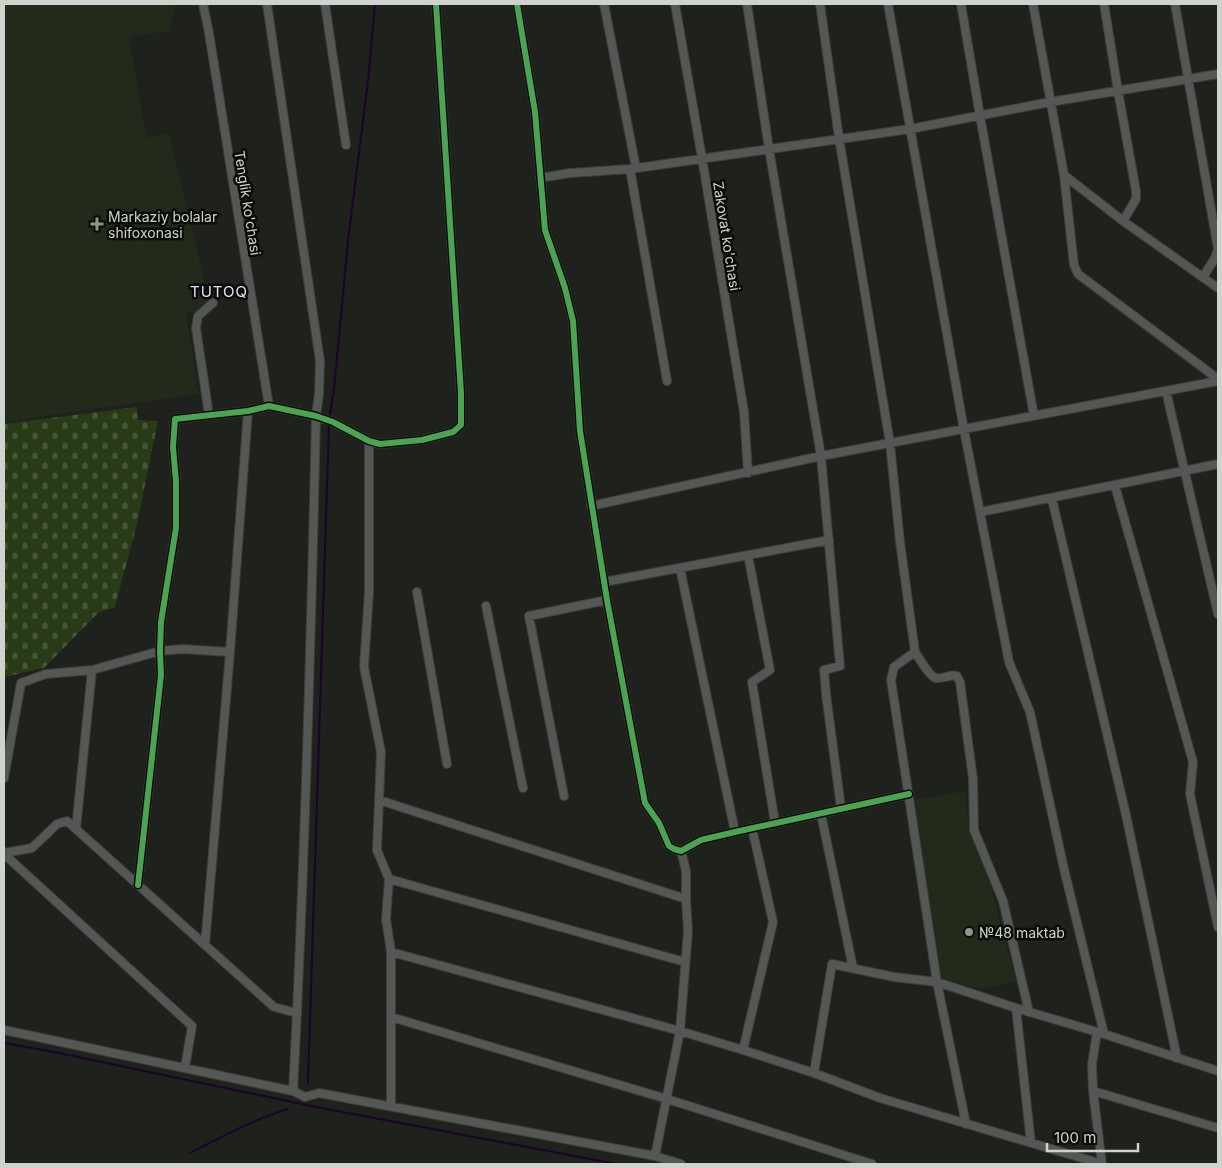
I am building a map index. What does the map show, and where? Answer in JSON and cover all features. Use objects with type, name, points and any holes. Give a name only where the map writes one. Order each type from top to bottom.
[{"type":"street","name":"Tenglik ko'chasi","points":[[203,4],[268,406]]},
{"type":"street","points":[[267,4],[320,361],[306,802],[293,1091]]},
{"type":"street","points":[[325,4],[346,145]]},
{"type":"street","points":[[138,885],[161,675],[160,622],[176,528],[176,482],[173,447],[175,419],[248,411],[268,406],[334,422],[369,441],[380,444],[422,440],[453,432],[461,425],[461,393],[436,4]]},
{"type":"street","points":[[517,4],[534,112],[545,230],[565,288],[572,321],[580,432],[591,506],[645,803],[659,823],[669,846],[674,850],[681,851],[701,840],[909,794]]},
{"type":"street","points":[[604,4],[633,168],[667,381]]},
{"type":"street","name":"Zakovat ko'chasi","points":[[675,4],[744,412],[748,473]]},
{"type":"street","points":[[747,4],[769,149],[821,456],[840,666],[824,670],[841,808]]},
{"type":"street","points":[[820,4],[839,138],[890,443],[900,542],[915,652],[930,675],[936,678],[952,675],[958,676],[960,682],[972,779],[974,830],[1003,901],[1029,1012]]},
{"type":"street","points":[[392,952],[680,1031],[814,1073],[880,1098],[1102,1164],[1093,1091],[1092,1064],[1100,1033],[1030,712],[1009,662],[964,430],[888,4]]},
{"type":"street","points":[[961,4],[1034,416]]},
{"type":"street","points":[[1033,4],[1064,176],[1074,264],[1078,274],[1218,380]]},
{"type":"street","points":[[1104,4],[1136,191],[1136,199],[1123,221]]},
{"type":"street","points":[[1174,4],[1218,249],[1215,258],[1203,277]]},
{"type":"street","points":[[540,178],[570,173],[633,168],[910,129],[1050,102],[1218,74]]},
{"type":"street","points":[[1064,176],[1123,221],[1218,288]]},
{"type":"street","points":[[209,415],[196,328],[198,316],[214,303]]},
{"type":"street","points":[[591,506],[821,456],[1166,392],[1218,380]]},
{"type":"street","points":[[1166,392],[1218,614]]},
{"type":"street","points":[[205,945],[248,411]]},
{"type":"street","points":[[369,441],[369,592],[364,667],[381,752],[377,850],[389,879],[386,919],[392,952],[391,1106]]},
{"type":"street","points":[[980,512],[1218,464]]},
{"type":"street","points":[[1115,486],[1193,762],[1190,794],[1218,927]]},
{"type":"street","points":[[1052,499],[1126,815],[1177,1058]]},
{"type":"street","points":[[604,582],[829,540]]},
{"type":"street","points":[[748,555],[770,670],[752,682],[775,823]]},
{"type":"street","points":[[680,568],[735,832]]},
{"type":"street","points":[[417,592],[447,764]]},
{"type":"street","points":[[564,796],[529,616],[607,600]]},
{"type":"street","points":[[486,606],[523,788]]},
{"type":"street","points":[[4,778],[22,683],[46,674],[92,670],[160,651],[182,649],[230,652]]},
{"type":"street","points":[[915,652],[894,667],[891,680],[937,982],[966,1124]]},
{"type":"street","points":[[76,829],[92,670]]},
{"type":"street","points":[[379,800],[686,899]]},
{"type":"street","points":[[821,814],[853,968]]},
{"type":"street","points":[[4,854],[32,848],[57,824],[67,821],[274,1007],[297,1013]]},
{"type":"street","points":[[743,1050],[773,922],[752,828]]},
{"type":"street","points":[[655,1156],[680,1031],[688,931],[686,871],[681,851]]},
{"type":"street","points":[[4,854],[192,1026],[185,1068]]},
{"type":"street","points":[[389,879],[685,962]]},
{"type":"street","points":[[814,1073],[832,964],[894,977],[937,982],[1218,1071]]},
{"type":"street","points":[[1016,1008],[1031,1143]]},
{"type":"street","points":[[391,1017],[667,1099],[872,1164]]},
{"type":"street","points":[[4,1030],[293,1091],[305,1097],[319,1093],[655,1156],[681,1164]]},
{"type":"street","points":[[1093,1091],[1218,1128]]},
{"type":"shaded area","name":"Markaziy bolalar shifoxonasi","points":[[4,4],[176,4],[169,31],[129,37],[146,138],[169,132],[211,309],[186,313],[199,394],[4,422]]},
{"type":"shaded area","name":"№48 maktab","points":[[966,791],[968,827],[991,886],[1016,981],[982,989],[942,978],[914,800]]},
{"type":"green space","points":[[137,407],[138,420],[158,421],[137,524],[115,607],[98,613],[44,668],[4,677],[4,424]]},
{"type":"waterway","points":[[329,419],[334,389],[348,241],[368,81],[375,4]]},
{"type":"waterway","points":[[308,1083],[329,424]]},
{"type":"waterway","points":[[4,1043],[316,1107],[617,1164]]},
{"type":"waterway","points":[[190,1153],[250,1123],[288,1109]]},
{"type":"cycle path","points":[[138,885],[161,675],[161,622],[176,528],[176,482],[173,447],[175,419],[248,411],[269,406],[316,416],[333,422],[369,441],[380,444],[422,440],[453,432],[461,425],[461,393],[436,4]]},
{"type":"cycle path","points":[[517,4],[535,112],[545,230],[565,288],[573,321],[580,431],[607,600],[645,803],[659,823],[669,846],[681,851],[701,840],[909,794]]},
{"type":"place","name":"Markaziy bolalar shifoxonasi","points":[[97,224]]},
{"type":"place","name":"№48 maktab","points":[[969,932]]},
{"type":"district","name":"TUTOQ","points":[[219,291]]}]
